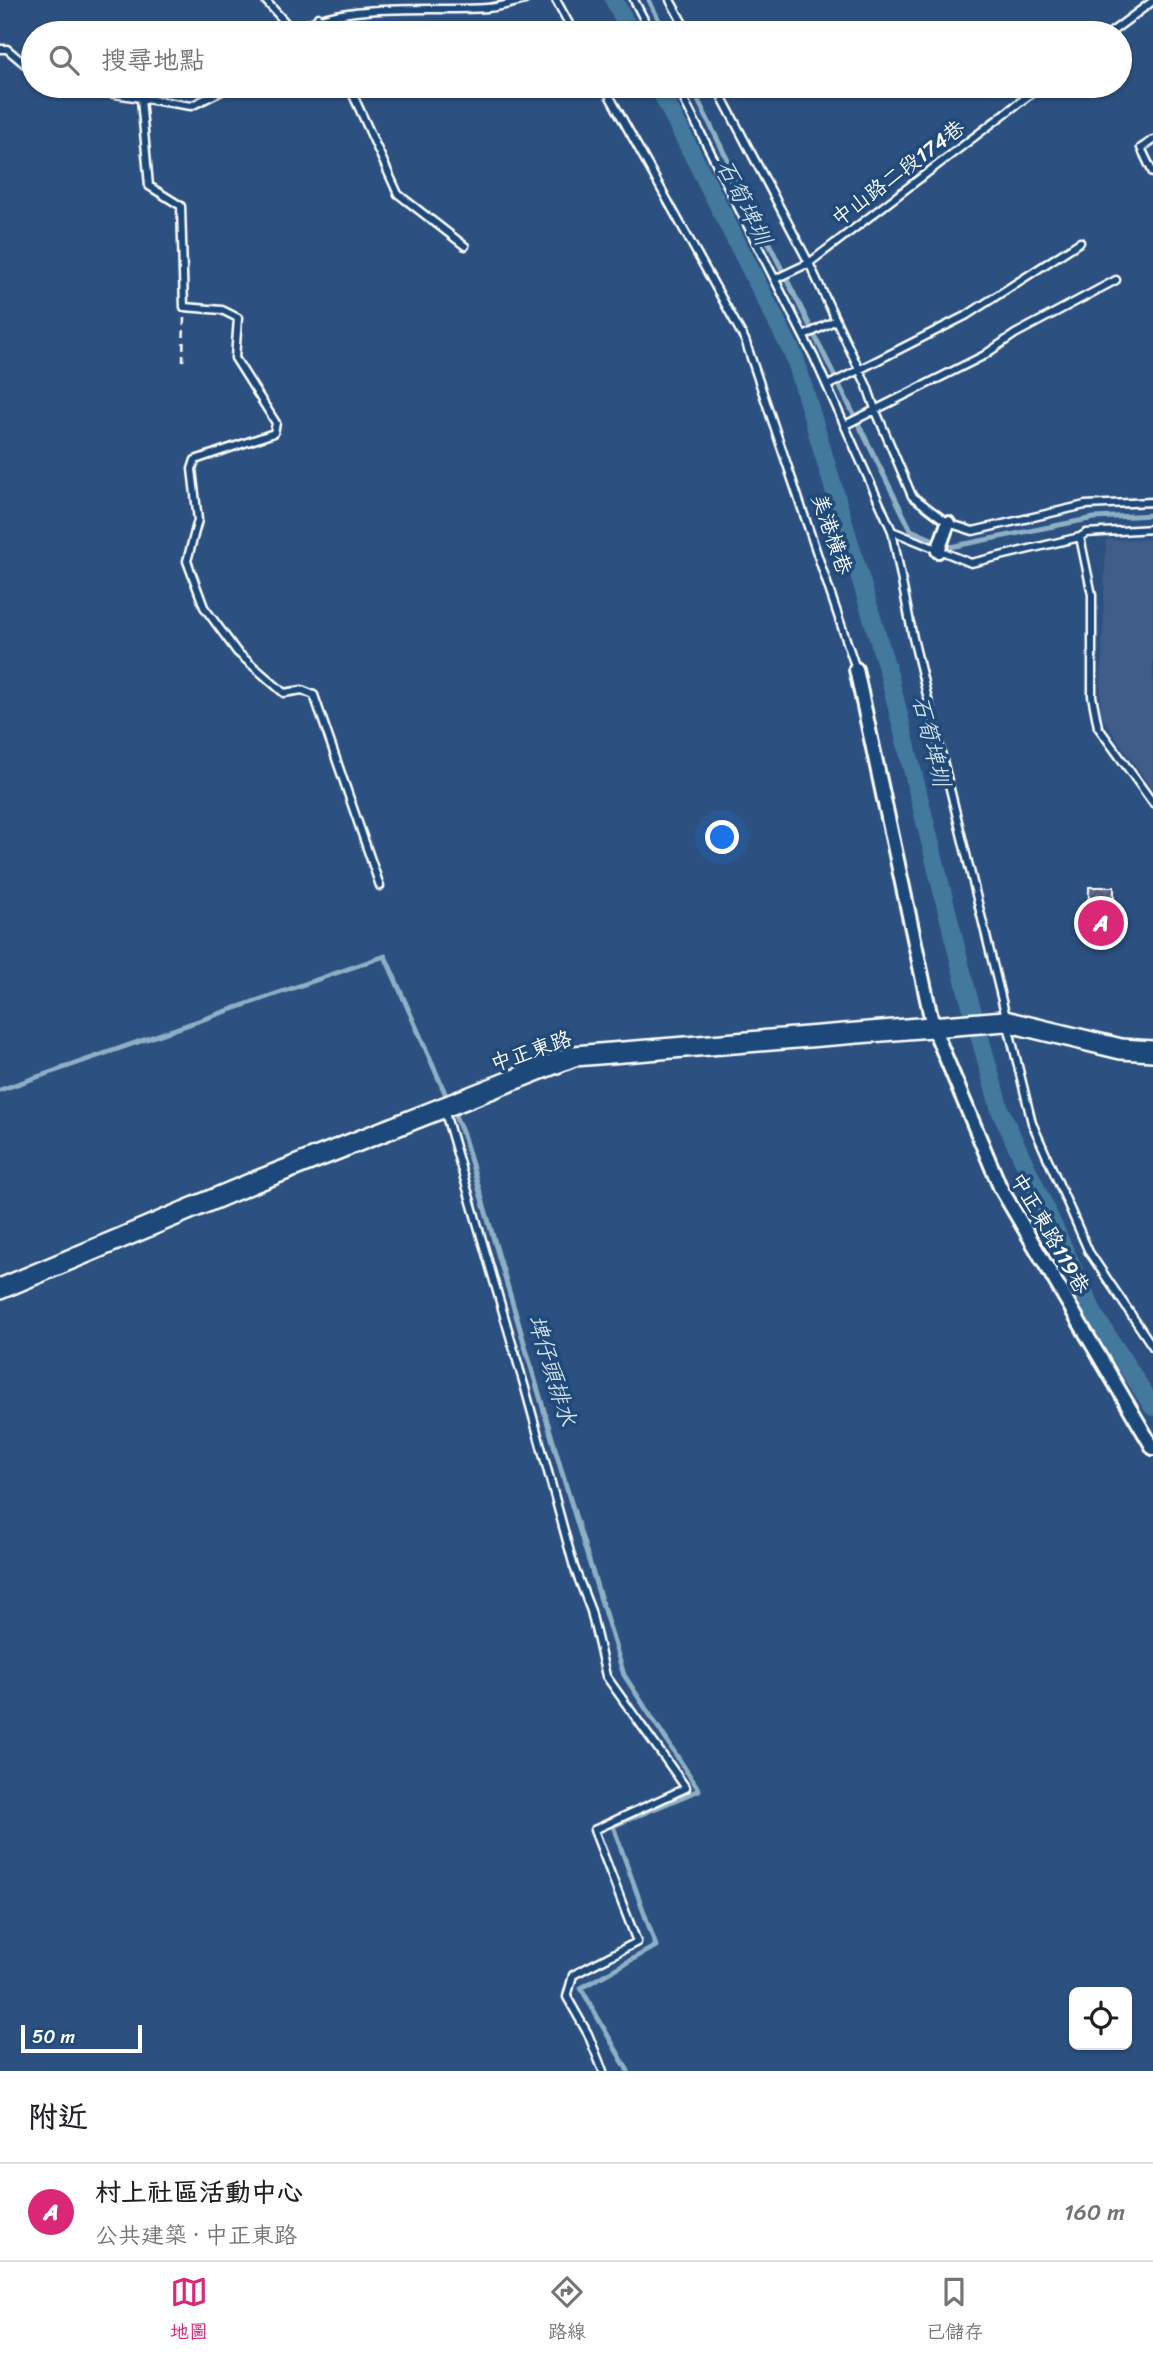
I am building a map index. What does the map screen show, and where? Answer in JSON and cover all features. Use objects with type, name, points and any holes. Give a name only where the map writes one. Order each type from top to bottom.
[{"type":"main road","name":"中正東路","points":[[0,1289],[252,1183],[574,1056],[1005,1021],[1121,1049],[1153,1051]]},
{"type":"street","points":[[938,551],[948,523]]},
{"type":"street","name":"美港橫巷","points":[[856,669],[933,1027]]},
{"type":"street","name":"中正東路119巷","points":[[933,1027],[1000,1187],[1153,1448]]},
{"type":"lane","points":[[265,0],[282,21]]},
{"type":"lane","points":[[311,21],[318,17],[374,7],[489,8],[525,0]]},
{"type":"lane","points":[[556,0],[567,21]]},
{"type":"lane","points":[[634,0],[645,21]]},
{"type":"lane","points":[[670,0],[681,21]]},
{"type":"lane","points":[[1126,21],[1153,1]]},
{"type":"lane","points":[[318,17],[320,21]]},
{"type":"lane","points":[[0,49],[7,49],[21,61]]},
{"type":"lane","points":[[135,98],[191,106],[207,98]]},
{"type":"lane","points":[[354,98],[398,194],[465,246]]},
{"type":"lane","name":"美港橫巷","points":[[611,98],[745,340],[856,669]]},
{"type":"lane","points":[[683,98],[804,336],[892,531],[913,638],[1032,1123],[1089,1252],[1153,1346]]},
{"type":"lane","points":[[722,98],[809,262],[860,370],[912,496],[948,523],[973,531],[1085,505],[1153,502]]},
{"type":"lane","name":"中山路二段174巷","points":[[775,279],[809,262],[1025,98]]},
{"type":"lane","points":[[141,99],[149,186],[181,206],[184,307],[222,310],[238,318],[235,358],[276,423],[274,433],[195,460],[192,469],[198,520],[187,561],[204,607],[237,652],[284,693],[302,690],[314,695],[380,886]]},
{"type":"lane","points":[[1153,140],[1141,148],[1153,173]]},
{"type":"lane","points":[[827,386],[967,315],[1080,242]]},
{"type":"lane","points":[[845,425],[983,356],[1015,334],[1116,280]]},
{"type":"lane","points":[[804,336],[836,320]]},
{"type":"lane","points":[[892,531],[971,563],[1080,537],[1086,533],[1153,530]]},
{"type":"lane","points":[[1080,537],[1092,595],[1092,696],[1098,727],[1153,803]]},
{"type":"lane","points":[[444,1107],[574,1567],[591,1611],[606,1675],[686,1788],[594,1830],[637,1942],[573,1975],[566,1997],[588,2034],[603,2071]]},
{"type":"path","points":[[183,361],[184,307]]},
{"type":"shaded area","points":[[1153,539],[1153,791],[1100,714],[1106,540]]},
{"type":"building","points":[[1089,887],[1114,887],[1114,935],[1088,935]]},
{"type":"waterway","name":"石筍埤圳","points":[[614,0],[625,21]]},
{"type":"waterway","points":[[649,0],[659,21]]},
{"type":"waterway","name":"石筍埤圳","points":[[664,98],[795,358],[889,675],[965,984],[1000,1110],[1095,1316],[1153,1407]]},
{"type":"waterway","points":[[697,98],[911,530],[950,547],[1094,518],[1153,515]]},
{"type":"waterway","name":"埤仔頭排水","points":[[0,1090],[385,956],[463,1134],[624,1675],[699,1790],[613,1826],[656,1946],[581,1988],[628,2071]]},
{"type":"place","name":"村上社區活動中心","points":[[1101,923]]}]
